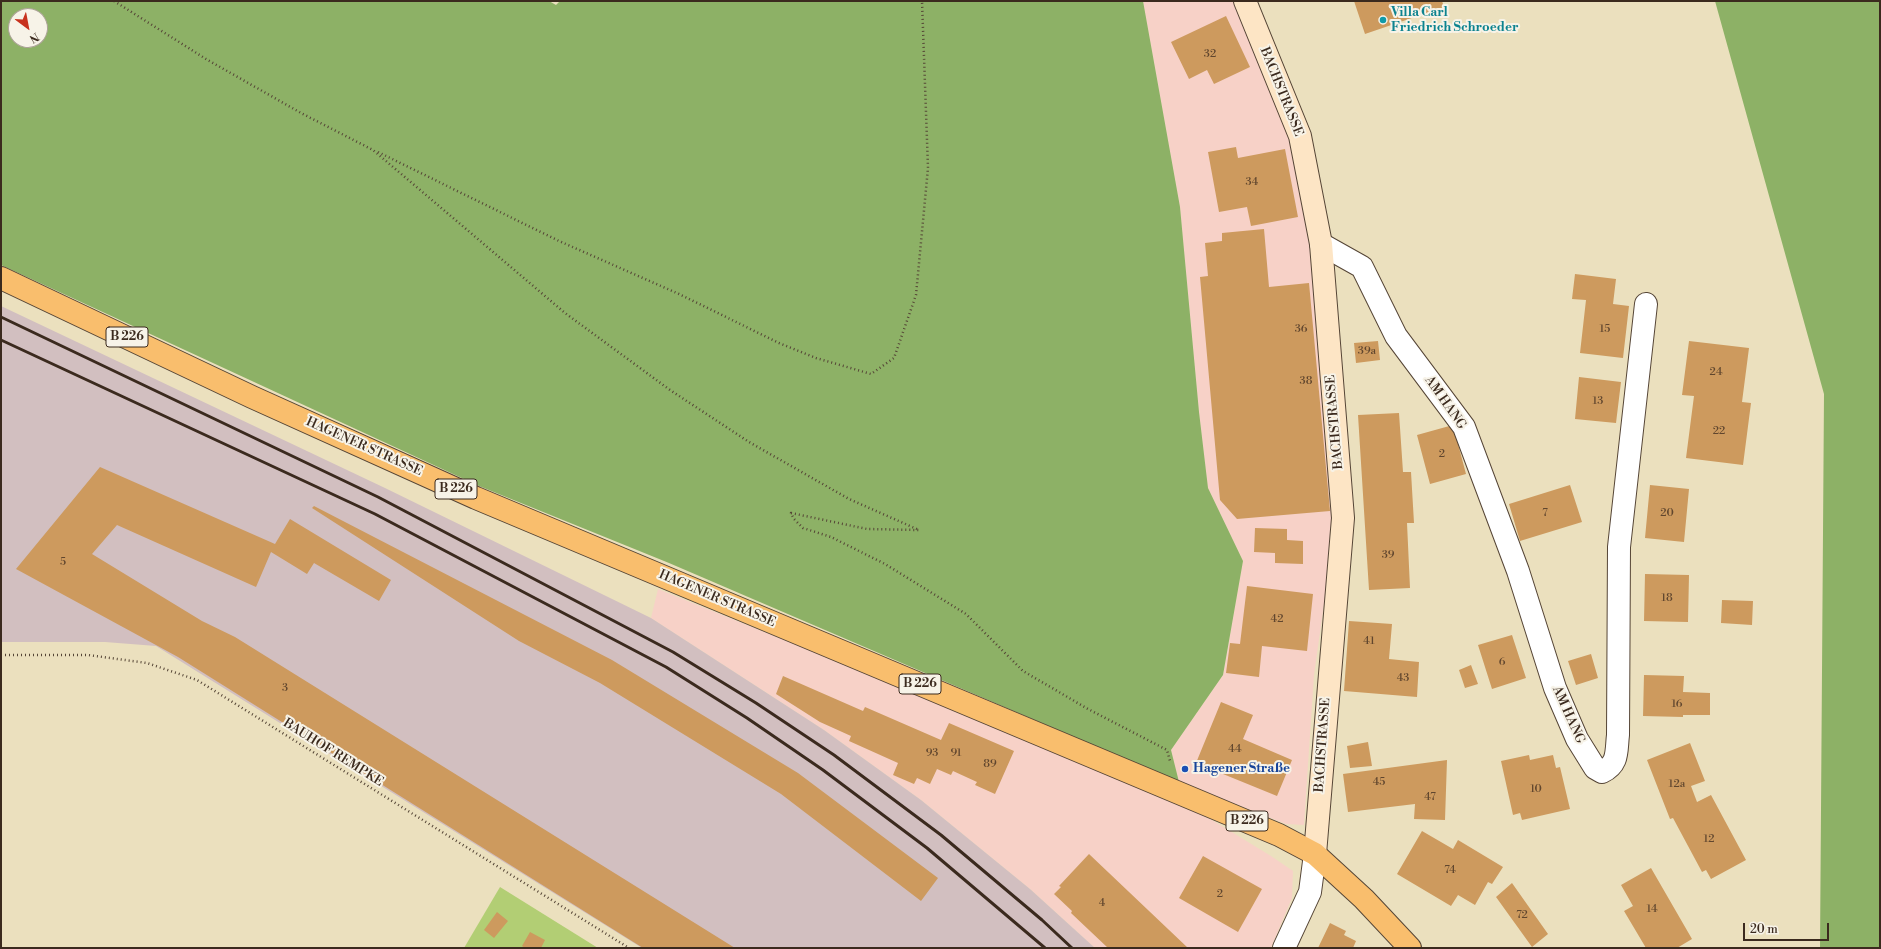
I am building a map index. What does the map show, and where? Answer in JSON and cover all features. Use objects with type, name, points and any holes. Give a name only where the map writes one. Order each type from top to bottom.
[{"type":"main road","name":"HAGENER STRASSE","points":[[1,278],[252,397],[476,498],[1279,835],[1315,854],[1364,899],[1410,948]]},
{"type":"street","name":"BACHSTRASSE","points":[[1245,1],[1300,136],[1321,244],[1343,518],[1315,854]]},
{"type":"street","name":"AM HANG","points":[[1321,244],[1362,267],[1396,336],[1464,427],[1518,571],[1555,688],[1577,739],[1595,768],[1602,772],[1614,764],[1616,758],[1618,735],[1619,548],[1646,304]]},
{"type":"street","points":[[1284,948],[1310,892],[1315,854]]},
{"type":"path","points":[[114,1],[206,59],[301,113],[373,150],[559,241],[679,294],[779,343],[816,358],[871,374],[894,358],[916,295],[928,168],[922,1]]},
{"type":"path","points":[[373,150],[565,313],[670,390],[749,442],[849,499],[919,530],[867,529],[791,513],[794,519],[803,528],[831,537],[885,564],[966,614],[1023,671],[1088,709],[1167,750],[1178,792]]},
{"type":"path","name":"BAUHOF REMPKE","points":[[1,655],[88,655],[147,663],[197,680],[629,948]]},
{"type":"shaded area","points":[[1143,1],[1235,1],[1290,139],[1311,242],[1336,519],[1314,675],[1304,825],[1286,824],[1179,782],[1171,750],[1223,675],[1243,561],[1208,488],[1199,412],[1180,207]]},
{"type":"shaded area","points":[[1,306],[385,488],[651,618],[824,730],[921,800],[1030,889],[1095,948],[642,948],[156,646],[105,642],[1,642]]},
{"type":"shaded area","points":[[658,589],[1176,798],[1293,871],[1292,898],[1271,948],[1095,948],[1030,889],[921,800],[824,730],[651,618]]},
{"type":"green space","points":[[1,1],[549,1],[556,5],[560,1],[1143,1],[1180,207],[1199,412],[1208,488],[1243,561],[1223,675],[1171,750],[1179,782],[669,563],[479,486],[1,265]]},
{"type":"green space","points":[[1715,1],[1880,1],[1880,948],[1820,948],[1824,394]]},
{"type":"green space","points":[[500,887],[598,948],[464,948]]},
{"type":"building","name":"Villa Carl Friedrich Schroeder","points":[[1354,1],[1442,1],[1444,7],[1365,34]]},
{"type":"building","points":[[1226,16],[1250,67],[1214,84],[1207,70],[1189,79],[1171,42]]},
{"type":"building","points":[[1236,147],[1238,158],[1285,149],[1298,217],[1251,226],[1247,207],[1219,212],[1208,152]]},
{"type":"building","points":[[1264,229],[1269,287],[1309,283],[1330,511],[1237,519],[1220,500],[1200,277],[1208,276],[1205,243],[1222,241],[1222,233]]},
{"type":"building","points":[[1575,274],[1616,279],[1613,304],[1629,306],[1623,358],[1580,353],[1586,300],[1572,299]]},
{"type":"building","points":[[1378,341],[1380,360],[1356,363],[1354,343]]},
{"type":"building","points":[[1689,341],[1749,348],[1742,402],[1751,403],[1743,465],[1686,458],[1694,396],[1682,395]]},
{"type":"building","points":[[1579,377],[1621,382],[1616,423],[1575,419]]},
{"type":"building","points":[[1399,413],[1403,472],[1411,472],[1414,523],[1407,523],[1410,588],[1369,590],[1358,415]]},
{"type":"building","points":[[1453,425],[1466,474],[1430,484],[1417,435]]},
{"type":"building","points":[[100,467],[275,544],[290,519],[391,580],[379,601],[314,563],[307,574],[271,552],[256,587],[117,525],[92,554],[202,621],[235,637],[735,948],[643,948],[178,657],[16,569]]},
{"type":"building","points":[[1570,485],[1582,522],[1520,541],[1509,504]]},
{"type":"building","points":[[1650,485],[1689,489],[1684,542],[1645,538]]},
{"type":"building","points":[[314,506],[612,660],[798,773],[938,878],[921,901],[781,794],[600,683],[519,641],[312,508]]},
{"type":"building","points":[[1255,528],[1287,529],[1287,540],[1303,541],[1303,564],[1275,563],[1275,553],[1254,552]]},
{"type":"building","points":[[1645,574],[1689,575],[1688,622],[1644,621]]},
{"type":"building","points":[[1247,586],[1313,594],[1307,651],[1262,646],[1259,677],[1226,673],[1230,643],[1240,644]]},
{"type":"building","points":[[1722,600],[1753,601],[1752,625],[1721,623]]},
{"type":"building","points":[[1349,621],[1392,624],[1389,659],[1419,662],[1417,697],[1344,691]]},
{"type":"building","points":[[1512,635],[1526,678],[1492,689],[1478,645]]},
{"type":"building","points":[[1591,654],[1598,678],[1576,685],[1568,661]]},
{"type":"building","points":[[1471,665],[1478,684],[1465,688],[1459,670]]},
{"type":"building","points":[[1644,675],[1684,676],[1683,692],[1710,693],[1710,715],[1683,715],[1683,717],[1643,716]]},
{"type":"building","points":[[783,676],[863,711],[865,707],[941,740],[949,723],[1014,751],[995,794],[975,785],[977,782],[953,771],[951,775],[937,769],[930,784],[917,778],[914,784],[893,775],[898,763],[849,741],[851,736],[820,722],[776,694]]},
{"type":"building","points":[[1221,702],[1253,715],[1243,739],[1292,760],[1277,796],[1196,763]]},
{"type":"building","points":[[1368,742],[1372,766],[1350,768],[1347,746]]},
{"type":"building","points":[[1690,743],[1705,781],[1691,786],[1697,802],[1711,795],[1746,860],[1711,879],[1706,870],[1702,872],[1673,818],[1670,819],[1647,760]]},
{"type":"building","points":[[1529,755],[1530,760],[1553,755],[1556,768],[1560,767],[1570,809],[1522,820],[1520,813],[1513,815],[1501,761]]},
{"type":"building","points":[[1447,760],[1445,820],[1414,819],[1415,804],[1348,812],[1343,774]]},
{"type":"building","points":[[1422,831],[1453,849],[1458,840],[1503,867],[1492,884],[1488,882],[1475,905],[1458,895],[1451,906],[1397,874]]},
{"type":"building","points":[[1089,854],[1188,948],[1108,948],[1071,913],[1072,911],[1054,894],[1061,887],[1059,886]]},
{"type":"building","points":[[1203,856],[1262,889],[1238,932],[1179,898]]},
{"type":"building","points":[[1651,868],[1692,939],[1677,948],[1646,948],[1624,911],[1633,906],[1621,885]]},
{"type":"building","points":[[1512,883],[1548,934],[1532,947],[1496,897]]},
{"type":"building","points":[[497,912],[508,921],[494,938],[484,930]]},
{"type":"building","points":[[1330,923],[1346,931],[1344,935],[1356,941],[1353,948],[1318,948]]},
{"type":"building","points":[[530,932],[545,940],[541,948],[525,948],[522,946]]},
{"type":"railway","points":[[1,317],[378,497],[673,652],[756,703],[834,755],[941,835],[1042,920],[1072,948]]},
{"type":"railway","points":[[1,340],[375,514],[666,667],[747,718],[823,770],[927,848],[1045,948]]},
{"type":"place","name":"Villa Carl Friedrich Schroeder","points":[[1383,20]]},
{"type":"place","name":"Hagener Straße","points":[[1185,769]]}]
